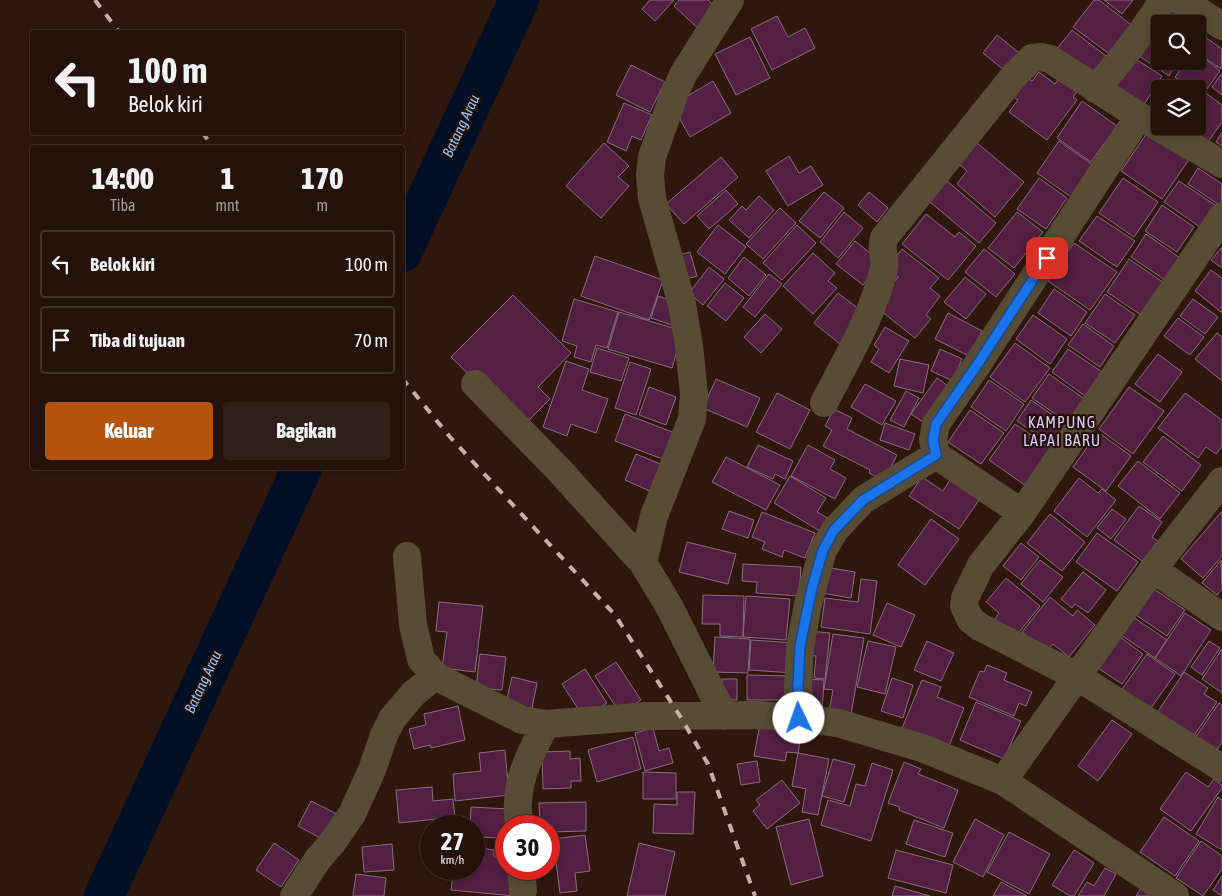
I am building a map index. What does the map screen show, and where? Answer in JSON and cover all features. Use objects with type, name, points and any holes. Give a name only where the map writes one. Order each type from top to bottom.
[{"type":"street","points":[[643,563],[654,516],[692,419],[694,394],[682,304],[652,198],[650,175],[652,157],[675,92],[684,73],[730,0]]},
{"type":"street","points":[[1095,89],[1115,68],[1163,0]]},
{"type":"street","points":[[1181,0],[1222,26]]},
{"type":"street","points":[[824,403],[867,319],[884,266],[881,246],[884,238],[1014,76],[1032,58],[1050,59],[1139,116],[1222,164]]},
{"type":"street","points":[[1022,512],[936,455],[933,440],[936,424],[975,368],[1139,116]]},
{"type":"street","points":[[1222,217],[1022,512],[981,565],[965,598],[964,606],[970,619],[980,626],[1078,677],[1222,768]]},
{"type":"street","points":[[475,384],[559,470],[643,563],[668,606],[724,716]]},
{"type":"street","points":[[799,718],[800,646],[812,588],[823,550],[834,530],[863,500],[936,455]]},
{"type":"street","points":[[1003,781],[1153,569],[1221,484]]},
{"type":"street","points":[[407,556],[413,625],[421,659],[435,676],[522,720],[546,724],[648,716],[758,714],[838,723],[883,735],[922,748],[1003,781],[1175,896]]},
{"type":"street","points":[[1153,569],[1222,617]]},
{"type":"street","points":[[294,896],[312,866],[332,843],[352,814],[392,719],[413,694],[435,676]]},
{"type":"street","points":[[519,815],[518,802],[525,769],[530,754],[546,724]]},
{"type":"building","points":[[650,0],[674,0],[655,21],[642,9]]},
{"type":"building","points":[[679,0],[708,0],[720,11],[701,31],[674,6]]},
{"type":"building","points":[[1094,0],[1099,0],[1134,27],[1112,56],[1073,27]]},
{"type":"building","points":[[1104,0],[1133,0],[1122,14]]},
{"type":"building","points":[[1166,7],[1179,15],[1161,15]]},
{"type":"building","points":[[777,16],[788,37],[805,28],[815,48],[772,70],[751,29]]},
{"type":"building","points":[[1072,30],[1106,56],[1091,76],[1056,50]]},
{"type":"building","points":[[1151,30],[1151,64],[1136,54]]},
{"type":"building","points":[[997,35],[1023,56],[1009,74],[983,53]]},
{"type":"building","points":[[750,37],[770,78],[736,95],[715,54]]},
{"type":"building","points":[[1206,38],[1222,49],[1221,69],[1206,59]]},
{"type":"building","points":[[1134,58],[1162,76],[1159,80],[1151,80],[1151,93],[1143,106],[1115,88]]},
{"type":"building","points":[[1206,60],[1220,71],[1206,90],[1206,80],[1179,80],[1175,77],[1180,70],[1206,70]]},
{"type":"building","points":[[631,65],[665,82],[650,112],[616,95]]},
{"type":"building","points":[[1160,70],[1173,70],[1169,76]]},
{"type":"building","points":[[1039,72],[1055,84],[1062,74],[1080,87],[1073,97],[1077,100],[1047,140],[1009,112],[1018,100],[1012,96],[1026,76],[1032,81]]},
{"type":"building","points":[[1222,73],[1222,95],[1212,87]]},
{"type":"building","points":[[713,81],[731,113],[690,137],[672,105]]},
{"type":"building","points":[[1207,94],[1222,105],[1222,122],[1208,142],[1198,135],[1206,135]]},
{"type":"building","points":[[1082,101],[1117,126],[1091,162],[1057,138]]},
{"type":"building","points":[[624,103],[652,115],[641,140],[632,136],[626,151],[607,142]]},
{"type":"building","points":[[1149,130],[1151,135],[1156,135],[1190,158],[1162,199],[1121,171]]},
{"type":"building","points":[[1222,132],[1222,146],[1216,142]]},
{"type":"building","points":[[1059,141],[1097,168],[1074,199],[1037,173]]},
{"type":"building","points":[[604,143],[629,166],[618,177],[629,186],[601,218],[566,186]]},
{"type":"building","points":[[977,143],[1024,182],[995,217],[957,184],[967,171],[959,164]]},
{"type":"building","points":[[789,156],[799,173],[811,166],[823,185],[788,206],[766,171]]},
{"type":"building","points":[[721,157],[738,177],[684,224],[666,204]]},
{"type":"building","points":[[1198,168],[1222,184],[1221,206],[1188,184]]},
{"type":"building","points":[[1039,178],[1067,198],[1046,229],[1017,209]]},
{"type":"building","points":[[1123,178],[1158,202],[1134,237],[1099,213]]},
{"type":"building","points":[[947,181],[996,223],[979,243],[930,202]]},
{"type":"building","points":[[1179,181],[1215,205],[1200,227],[1164,202]]},
{"type":"building","points":[[726,190],[738,204],[709,229],[697,216]]},
{"type":"building","points":[[824,192],[844,208],[820,238],[799,221]]},
{"type":"building","points":[[869,192],[888,208],[877,222],[858,205]]},
{"type":"building","points":[[759,196],[774,210],[749,238],[729,220],[742,206],[746,210]]},
{"type":"building","points":[[1162,205],[1194,227],[1177,252],[1145,231]]},
{"type":"building","points":[[780,208],[796,223],[763,259],[746,244]]},
{"type":"building","points":[[844,212],[863,228],[838,258],[820,242]]},
{"type":"building","points":[[1017,212],[1043,232],[1014,268],[988,248]]},
{"type":"building","points":[[926,214],[955,237],[959,232],[976,246],[948,280],[902,244]]},
{"type":"building","points":[[1097,216],[1135,241],[1117,267],[1079,241]]},
{"type":"building","points":[[718,225],[746,247],[725,274],[697,252]]},
{"type":"building","points":[[797,225],[816,243],[782,280],[763,263]]},
{"type":"building","points":[[1146,234],[1180,258],[1165,280],[1131,257]]},
{"type":"building","points":[[855,241],[881,262],[863,285],[836,264]]},
{"type":"building","points":[[1074,243],[1117,272],[1090,310],[1048,281]]},
{"type":"building","points":[[1222,247],[1222,268],[1211,260]]},
{"type":"building","points":[[902,249],[939,278],[930,288],[940,296],[926,315],[931,319],[915,338],[875,306],[898,277],[887,268]]},
{"type":"building","points":[[984,249],[1015,274],[996,297],[965,272]]},
{"type":"building","points":[[690,252],[697,276],[679,281],[673,257]]},
{"type":"building","points":[[813,253],[835,273],[828,281],[837,288],[813,314],[783,286]]},
{"type":"building","points":[[595,256],[663,280],[649,320],[581,296]]},
{"type":"building","points":[[744,257],[766,275],[749,296],[728,278]]},
{"type":"building","points":[[1129,259],[1167,285],[1144,317],[1107,292]]},
{"type":"building","points":[[709,267],[724,279],[703,305],[689,293]]},
{"type":"building","points":[[1211,270],[1222,278],[1222,313],[1195,291]]},
{"type":"building","points":[[769,274],[782,284],[755,317],[743,307]]},
{"type":"building","points":[[965,277],[986,294],[966,319],[944,302]]},
{"type":"building","points":[[725,283],[744,298],[726,321],[707,306]]},
{"type":"building","points":[[1054,289],[1087,312],[1071,336],[1038,313]]},
{"type":"building","points":[[838,293],[865,314],[840,344],[814,323]]},
{"type":"building","points":[[1105,294],[1135,315],[1115,343],[1085,323]]},
{"type":"building","points":[[513,295],[571,353],[538,387],[550,399],[522,427],[451,357]]},
{"type":"building","points":[[658,296],[680,304],[672,325],[651,318]]},
{"type":"building","points":[[574,299],[618,312],[607,348],[596,345],[591,362],[574,357],[577,346],[562,341]]},
{"type":"building","points":[[1193,299],[1218,317],[1205,334],[1180,316]]},
{"type":"building","points":[[619,312],[683,331],[672,368],[608,349]]},
{"type":"building","points":[[948,313],[982,331],[969,356],[935,339]]},
{"type":"building","points":[[765,314],[782,329],[761,353],[744,337]]},
{"type":"building","points":[[1033,315],[1067,339],[1050,364],[1016,339]]},
{"type":"building","points":[[1178,318],[1204,337],[1190,355],[1164,336]]},
{"type":"building","points":[[1083,324],[1114,346],[1100,367],[1068,345]]},
{"type":"building","points":[[885,327],[909,341],[889,373],[871,362],[879,349],[874,345]]},
{"type":"building","points":[[1217,333],[1222,337],[1222,381],[1195,359]]},
{"type":"building","points":[[1015,343],[1050,368],[1025,402],[990,377]]},
{"type":"building","points":[[597,348],[629,358],[621,381],[590,372]]},
{"type":"building","points":[[940,349],[962,359],[953,381],[931,371]]},
{"type":"building","points":[[1068,349],[1105,374],[1088,398],[1052,372]]},
{"type":"building","points":[[1158,354],[1182,372],[1160,402],[1135,384]]},
{"type":"building","points":[[900,359],[929,365],[923,393],[894,386]]},
{"type":"building","points":[[566,361],[589,369],[582,390],[608,399],[596,433],[571,424],[567,436],[543,427]]},
{"type":"building","points":[[630,362],[651,369],[636,415],[615,408]]},
{"type":"building","points":[[1049,374],[1086,400],[1070,424],[1032,398]]},
{"type":"building","points":[[937,378],[951,388],[926,424],[911,414]]},
{"type":"building","points":[[716,379],[760,398],[747,427],[703,408]]},
{"type":"building","points":[[989,380],[1024,404],[1006,431],[971,407]]},
{"type":"building","points":[[865,384],[896,401],[882,425],[851,407]]},
{"type":"building","points":[[649,387],[676,397],[666,425],[639,415]]},
{"type":"building","points":[[1129,387],[1164,411],[1133,454],[1099,429]]},
{"type":"building","points":[[906,391],[919,398],[904,427],[890,420]]},
{"type":"building","points":[[777,393],[810,410],[790,449],[756,432]]},
{"type":"building","points":[[1185,393],[1222,420],[1222,446],[1216,454],[1206,447],[1198,458],[1158,428]]},
{"type":"building","points":[[1031,400],[1067,425],[1052,445],[1017,421]]},
{"type":"building","points":[[834,409],[852,418],[847,429],[897,455],[884,481],[869,473],[870,470],[823,446],[832,430],[825,426]]},
{"type":"building","points":[[970,410],[1004,433],[981,464],[948,442]]},
{"type":"building","points":[[625,414],[675,433],[665,460],[615,441]]},
{"type":"building","points":[[885,423],[915,434],[909,450],[880,440]]},
{"type":"building","points":[[1015,424],[1055,451],[1029,488],[989,460]]},
{"type":"building","points":[[1098,432],[1131,456],[1106,491],[1073,467]]},
{"type":"building","points":[[1163,436],[1201,465],[1182,491],[1143,462]]},
{"type":"building","points":[[758,445],[793,461],[785,479],[775,474],[773,479],[747,467]]},
{"type":"building","points":[[808,445],[835,460],[830,469],[846,478],[835,499],[791,476]]},
{"type":"building","points":[[636,454],[663,465],[652,492],[625,480]]},
{"type":"building","points":[[726,457],[780,485],[766,510],[712,482]]},
{"type":"building","points":[[1138,461],[1180,493],[1160,519],[1118,486]]},
{"type":"building","points":[[790,476],[826,498],[817,512],[831,520],[823,533],[774,503]]},
{"type":"building","points":[[922,477],[943,491],[950,480],[979,500],[959,529],[909,496]]},
{"type":"building","points":[[1079,478],[1098,493],[1102,489],[1116,500],[1087,537],[1054,511]]},
{"type":"building","points":[[1139,506],[1162,522],[1152,537],[1162,544],[1146,564],[1114,540]]},
{"type":"building","points":[[1112,509],[1126,519],[1111,539],[1097,528]]},
{"type":"building","points":[[729,511],[754,520],[748,538],[722,529]]},
{"type":"building","points":[[1222,511],[1222,556],[1203,578],[1181,559]]},
{"type":"building","points":[[762,512],[815,533],[805,558],[784,550],[782,557],[762,549],[765,542],[752,537]]},
{"type":"building","points":[[1050,514],[1085,542],[1062,571],[1027,543]]},
{"type":"building","points":[[931,519],[959,539],[925,585],[898,565]]},
{"type":"building","points":[[1097,533],[1138,562],[1117,591],[1076,562]]},
{"type":"building","points":[[687,542],[736,554],[728,584],[679,572]]},
{"type":"building","points":[[1021,543],[1039,557],[1021,580],[1003,566]]},
{"type":"building","points":[[1040,560],[1063,577],[1043,602],[1021,584]]},
{"type":"building","points":[[1221,560],[1222,589],[1217,595],[1202,583]]},
{"type":"building","points":[[743,564],[801,567],[799,596],[756,593],[757,582],[742,581]]},
{"type":"building","points":[[825,567],[855,572],[851,598],[821,593]]},
{"type":"building","points":[[1083,572],[1106,590],[1088,613],[1075,604],[1072,608],[1061,599]]},
{"type":"building","points":[[1006,578],[1040,606],[1016,636],[995,619],[999,613],[986,602]]},
{"type":"building","points":[[861,579],[877,581],[870,634],[821,627],[825,598],[858,602]]},
{"type":"building","points":[[1154,589],[1185,610],[1167,636],[1136,615]]},
{"type":"building","points":[[703,595],[744,596],[743,637],[720,636],[720,624],[702,624]]},
{"type":"building","points":[[746,596],[790,599],[786,640],[743,637]]},
{"type":"building","points":[[1050,597],[1073,616],[1077,610],[1095,625],[1069,657],[1053,644],[1046,652],[1022,632]]},
{"type":"building","points":[[439,602],[483,606],[475,672],[442,668],[447,632],[436,631]]},
{"type":"building","points":[[887,603],[915,615],[901,647],[873,635]]},
{"type":"building","points":[[1185,613],[1211,630],[1181,676],[1155,658]]},
{"type":"building","points":[[1133,617],[1167,640],[1155,658],[1121,635]]},
{"type":"building","points":[[809,631],[830,633],[825,679],[814,678],[816,656],[807,655]]},
{"type":"building","points":[[833,634],[864,638],[851,715],[829,711],[833,690],[824,689]]},
{"type":"building","points":[[715,637],[750,639],[748,673],[713,672]]},
{"type":"building","points":[[1120,637],[1143,654],[1122,684],[1098,668]]},
{"type":"building","points":[[751,640],[796,643],[794,673],[749,670]]},
{"type":"building","points":[[868,641],[896,647],[885,694],[857,687]]},
{"type":"building","points":[[927,641],[954,653],[941,681],[914,670]]},
{"type":"building","points":[[1209,641],[1220,648],[1202,675],[1191,667]]},
{"type":"building","points":[[1222,649],[1222,693],[1202,679]]},
{"type":"building","points":[[480,654],[506,657],[502,690],[476,688]]},
{"type":"building","points":[[1147,654],[1175,674],[1148,712],[1120,692]]},
{"type":"building","points":[[616,662],[641,700],[621,714],[595,676]]},
{"type":"building","points":[[987,665],[1007,673],[1004,680],[1032,692],[1026,706],[1019,703],[1014,716],[969,697],[980,671],[984,672]]},
{"type":"building","points":[[585,669],[607,703],[584,718],[562,684]]},
{"type":"building","points":[[1184,672],[1208,688],[1204,694],[1217,702],[1193,737],[1157,713]]},
{"type":"building","points":[[747,675],[793,676],[793,700],[747,700]]},
{"type":"building","points":[[512,677],[537,683],[531,713],[505,707]]},
{"type":"building","points":[[892,678],[913,685],[903,718],[881,711]]},
{"type":"building","points":[[722,679],[737,679],[737,700],[722,700]]},
{"type":"building","points":[[804,679],[824,680],[822,713],[802,711]]},
{"type":"building","points":[[922,680],[941,687],[937,697],[964,708],[947,751],[900,733]]},
{"type":"building","points":[[976,702],[1021,721],[1004,759],[960,740]]},
{"type":"building","points":[[1219,703],[1222,705],[1222,742],[1215,752],[1195,738]]},
{"type":"building","points":[[458,706],[465,740],[431,748],[430,745],[414,749],[409,729],[426,725],[424,714]]},
{"type":"building","points":[[1112,720],[1132,734],[1098,781],[1078,766]]},
{"type":"building","points":[[760,724],[802,732],[798,753],[787,752],[785,761],[754,756]]},
{"type":"building","points":[[653,728],[659,751],[669,748],[673,763],[645,771],[635,733]]},
{"type":"building","points":[[633,737],[641,769],[597,782],[588,750]]},
{"type":"building","points":[[505,750],[509,795],[455,801],[453,774],[481,771],[479,753]]},
{"type":"building","points":[[570,751],[570,759],[580,758],[581,781],[571,781],[571,788],[543,789],[542,752]]},
{"type":"building","points":[[798,753],[829,759],[818,815],[802,812],[806,789],[792,786]]},
{"type":"building","points":[[833,759],[855,765],[844,802],[822,796]]},
{"type":"building","points":[[757,761],[760,782],[741,785],[737,764]]},
{"type":"building","points":[[904,762],[921,769],[918,774],[958,790],[944,828],[899,810],[900,807],[888,803]]},
{"type":"building","points":[[872,763],[893,770],[871,841],[821,825],[828,800],[850,806],[856,784],[865,786]]},
{"type":"building","points":[[643,772],[676,773],[676,799],[643,799]]},
{"type":"building","points":[[1186,772],[1208,787],[1214,779],[1222,785],[1222,788],[1191,831],[1160,809]]},
{"type":"building","points":[[782,780],[800,803],[767,829],[753,811],[760,805],[756,800]]},
{"type":"building","points":[[432,787],[433,801],[453,799],[455,815],[420,815],[420,821],[399,823],[396,790]]},
{"type":"building","points":[[677,792],[695,792],[693,834],[653,833],[654,804],[677,805]]},
{"type":"building","points":[[1218,797],[1222,800],[1222,850],[1196,834]]},
{"type":"building","points":[[311,801],[337,814],[324,840],[298,826]]},
{"type":"building","points":[[586,802],[586,831],[560,832],[560,815],[540,815],[539,803]]},
{"type":"building","points":[[471,807],[510,809],[509,815],[495,815],[495,838],[485,837],[485,815],[471,815]]},
{"type":"building","points":[[1164,817],[1199,841],[1175,876],[1140,852]]},
{"type":"building","points":[[809,819],[823,876],[791,885],[776,827]]},
{"type":"building","points":[[975,819],[1004,835],[983,877],[953,862]]},
{"type":"building","points":[[914,820],[953,833],[945,857],[906,844]]},
{"type":"building","points":[[1009,832],[1050,854],[1029,894],[987,872]]},
{"type":"building","points":[[585,835],[590,871],[575,873],[577,891],[560,893],[558,880],[560,880],[560,838]]},
{"type":"building","points":[[1201,841],[1222,856],[1222,869],[1203,896],[1176,878]]},
{"type":"building","points":[[274,843],[299,860],[281,887],[256,870]]},
{"type":"building","points":[[639,843],[675,852],[665,896],[627,896]]},
{"type":"building","points":[[392,844],[394,870],[364,872],[362,847]]},
{"type":"building","points":[[485,849],[494,850],[495,880],[512,880],[514,896],[451,890],[452,880],[485,880]]},
{"type":"building","points":[[896,850],[953,865],[946,893],[888,878]]},
{"type":"building","points":[[1074,850],[1094,863],[1074,896],[1070,896],[1052,885]]},
{"type":"building","points":[[1105,868],[1116,874],[1104,896],[1078,896],[1087,882],[1094,886]]},
{"type":"building","points":[[356,874],[386,878],[384,896],[353,896]]},
{"type":"building","points":[[1222,876],[1222,896],[1213,890]]},
{"type":"building","points":[[1001,882],[1027,896],[993,896]]},
{"type":"building","points":[[895,886],[930,896],[892,896]]},
{"type":"building","points":[[1141,888],[1153,896],[1136,896]]},
{"type":"waterway","name":"Batang Arau","points":[[405,246],[519,0]]},
{"type":"waterway","name":"Batang Arau","points":[[104,896],[301,470]]},
{"type":"railway","points":[[95,0],[118,30]]},
{"type":"railway","points":[[204,135],[212,145]]},
{"type":"railway","points":[[405,382],[450,437],[615,615],[680,716],[708,764],[755,896]]},
{"type":"district","name":"KAMPUNG LAPAI BARU","points":[[1062,431]]},
{"type":"route","points":[[799,718],[800,646],[808,604],[823,550],[834,530],[863,500],[936,455],[933,440],[936,424],[1047,258]]}]
